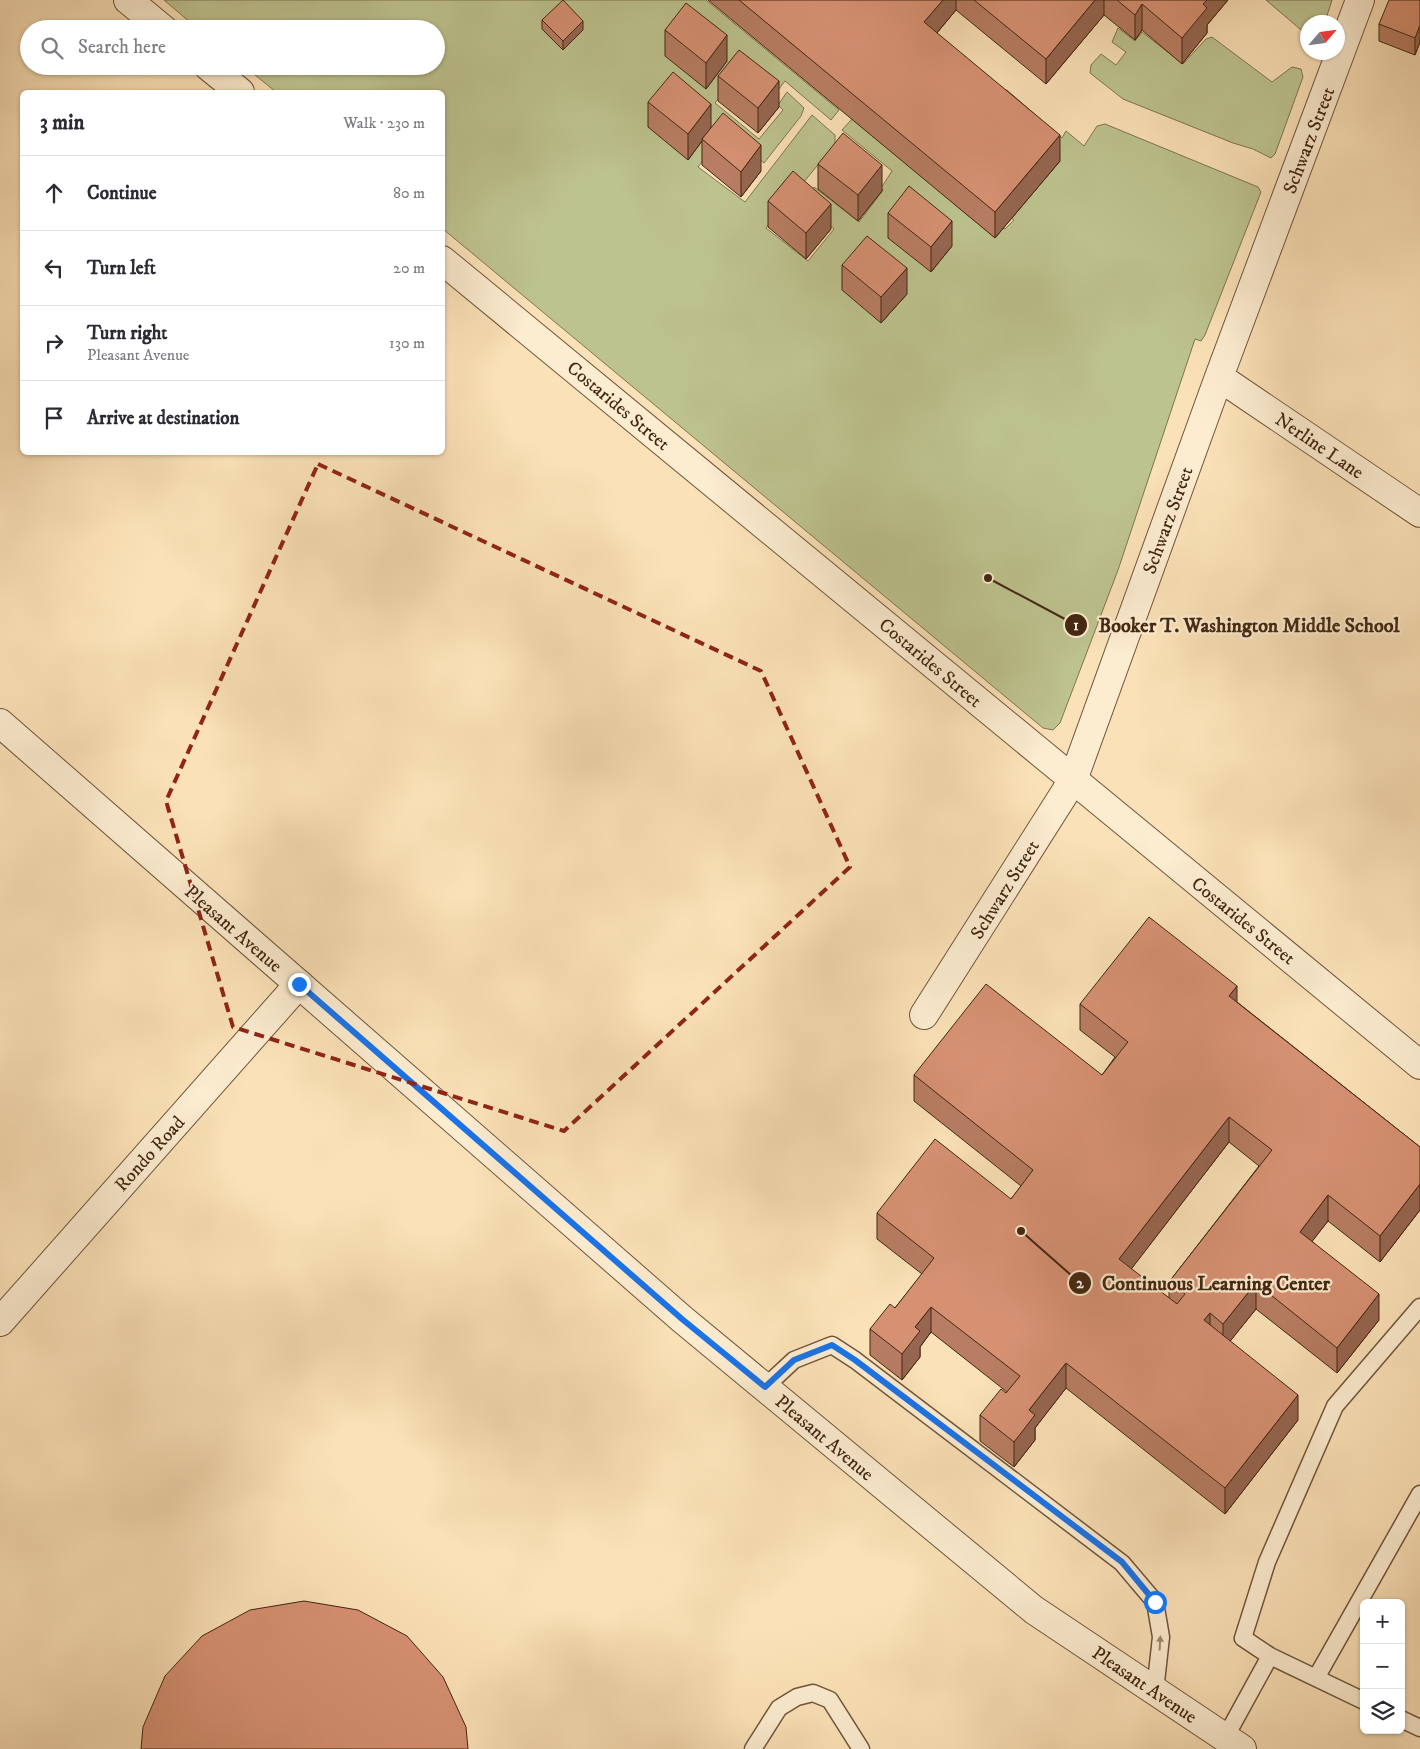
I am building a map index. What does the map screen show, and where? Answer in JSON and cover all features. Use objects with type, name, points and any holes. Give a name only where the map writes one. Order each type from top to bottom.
[{"type":"street","points":[[128,0],[152,20]]},
{"type":"street","name":"Schwarz Street","points":[[924,1015],[1073,780],[1219,377],[1360,0]]},
{"type":"street","points":[[219,75],[238,90]]},
{"type":"street","name":"Costarides Street","points":[[445,262],[1420,1065]]},
{"type":"street","name":"Nerline Lane","points":[[1219,377],[1420,513]]},
{"type":"street","name":"Pleasant Avenue","points":[[0,723],[682,1319],[1034,1610],[1233,1744]]},
{"type":"street","name":"Rondo Road","points":[[0,1322],[299,984]]},
{"type":"lane","points":[[1360,1699],[1270,1656],[1243,1638],[1267,1562],[1335,1406],[1420,1307]]},
{"type":"lane","points":[[765,1387],[794,1360],[832,1345],[855,1360],[1122,1562],[1155,1602],[1161,1637],[1155,1691]]},
{"type":"lane","points":[[1316,1678],[1420,1494]]},
{"type":"lane","points":[[1233,1744],[1270,1656]]},
{"type":"lane","points":[[753,1749],[779,1708],[797,1697],[814,1693],[830,1700],[861,1749]]},
{"type":"lane","points":[[1405,1721],[1420,1728]]},
{"type":"highlighted area","points":[[318,464],[761,671],[850,867],[564,1131],[233,1027],[166,801]]},
{"type":"green space","points":[[164,0],[706,0],[839,110],[831,120],[785,81],[771,99],[738,73],[715,103],[759,139],[783,110],[778,105],[787,92],[804,108],[801,116],[764,163],[725,132],[698,167],[745,202],[812,115],[835,135],[835,144],[766,228],[808,261],[834,229],[804,204],[814,187],[859,222],[883,190],[881,188],[892,171],[842,130],[852,119],[994,237],[1003,228],[1005,229],[1014,220],[1011,218],[1000,90],[1007,90],[1062,138],[1066,131],[1084,146],[1097,126],[1105,124],[1258,187],[1261,192],[1205,335],[1201,341],[1195,339],[1118,570],[1060,723],[1053,730],[1043,728],[445,231],[445,90],[274,90],[255,75],[445,75],[445,20],[187,20]]},
{"type":"green space","points":[[1266,0],[1332,0],[1327,15],[1300,15],[1300,29]]},
{"type":"green space","points":[[1118,28],[1135,41],[1142,32],[1183,64],[1206,39],[1212,37],[1272,82],[1292,67],[1301,69],[1303,77],[1275,154],[1271,158],[1253,149],[1233,143],[1123,99],[1090,73],[1091,65],[1101,54],[1116,65],[1126,52],[1112,42]]},
{"type":"building","points":[[563,0],[583,21],[563,41],[542,20]]},
{"type":"building","points":[[739,0],[943,0],[924,22],[1060,135],[995,212]]},
{"type":"building","points":[[974,0],[1095,0],[1046,59]]},
{"type":"building","points":[[1117,0],[1207,0],[1203,4],[1207,8],[1182,38],[1142,4],[1135,15]]},
{"type":"building","points":[[1389,0],[1420,0],[1420,25],[1415,38],[1379,24]]},
{"type":"building","points":[[686,3],[727,35],[706,63],[665,30]]},
{"type":"building","points":[[739,50],[779,81],[758,108],[718,76]]},
{"type":"building","points":[[673,72],[711,104],[688,134],[648,102]]},
{"type":"building","points":[[723,113],[761,145],[741,172],[702,139]]},
{"type":"building","points":[[843,133],[882,165],[858,195],[818,164]]},
{"type":"building","points":[[793,171],[831,204],[806,233],[768,201]]},
{"type":"building","points":[[909,186],[952,221],[931,247],[888,213]]},
{"type":"building","points":[[867,236],[907,268],[881,297],[842,265]]},
{"type":"building","points":[[1149,917],[1237,986],[1229,996],[1420,1147],[1420,1184],[1380,1236],[1328,1195],[1300,1232],[1379,1294],[1337,1348],[1256,1283],[1223,1324],[1210,1313],[1204,1320],[1298,1395],[1225,1488],[1066,1363],[1029,1410],[1035,1415],[1014,1442],[980,1415],[1001,1389],[1006,1393],[1020,1376],[931,1307],[915,1327],[920,1331],[902,1354],[870,1329],[890,1304],[895,1308],[934,1258],[877,1213],[935,1139],[1011,1199],[1033,1170],[914,1075],[986,984],[1102,1075],[1128,1042],[1080,1004]],"holes":[[[1229,1117],[1272,1150],[1169,1282],[1185,1294],[1177,1304],[1119,1259]]]},
{"type":"building","points":[[304,1601],[358,1610],[407,1636],[443,1677],[466,1727],[468,1749],[141,1749],[143,1727],[165,1676],[202,1636],[250,1610]]},
{"type":"place","name":"Booker T. Washington Middle School","points":[[988,578]]},
{"type":"place","name":"Continuous Learning Center","points":[[1021,1231]]},
{"type":"route","points":[[299,984],[682,1319],[765,1387],[794,1360],[832,1345],[855,1360],[1122,1562],[1155,1602]]}]
